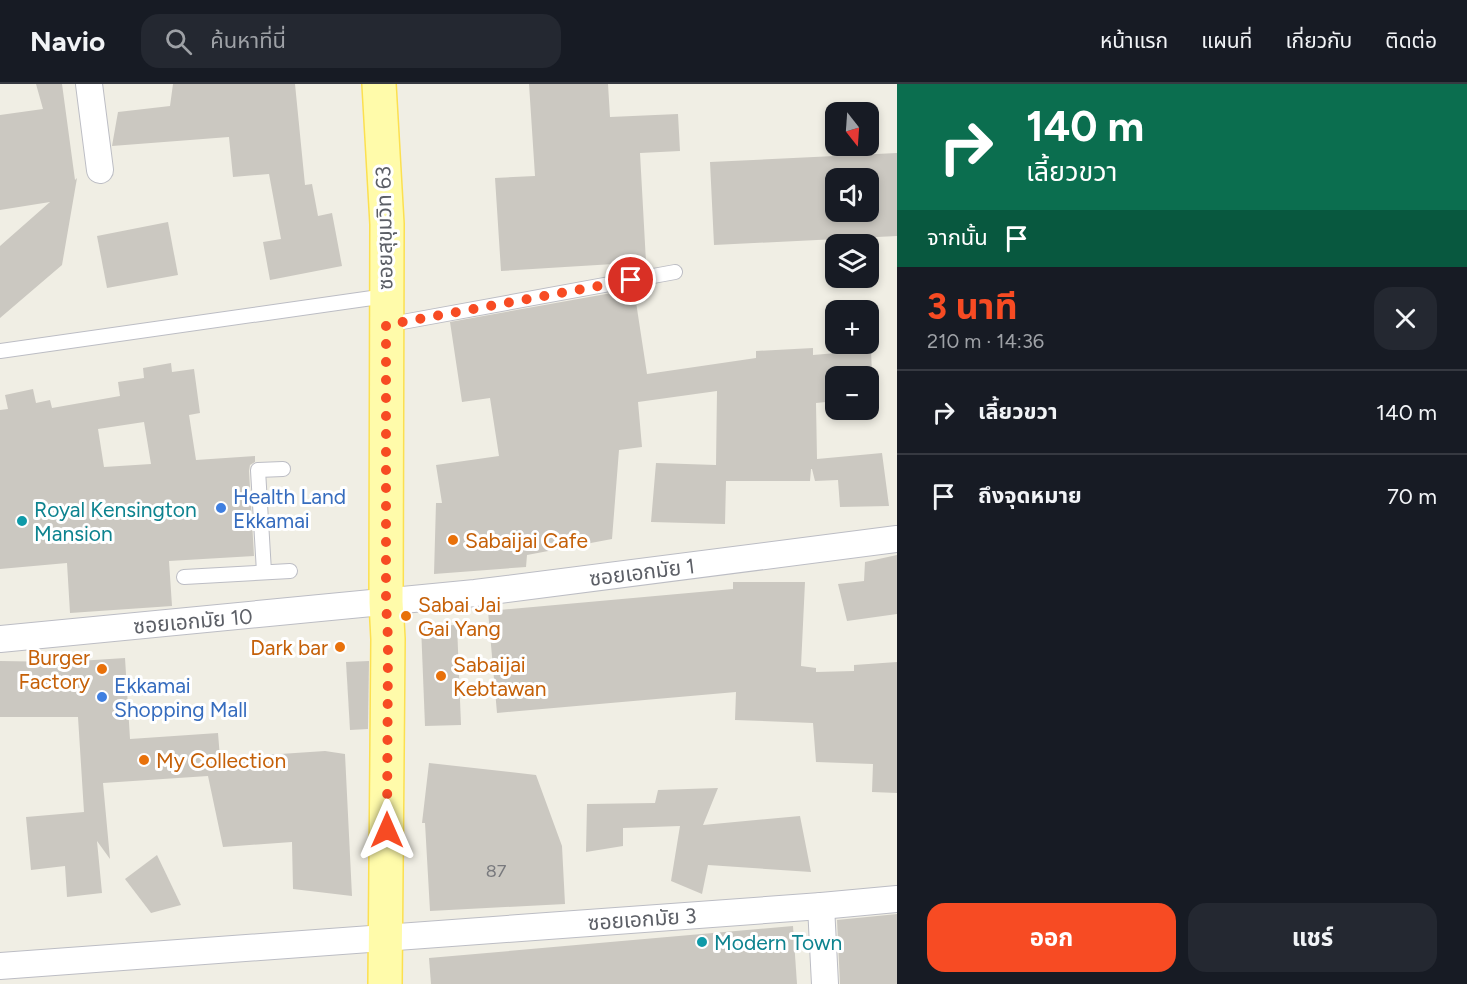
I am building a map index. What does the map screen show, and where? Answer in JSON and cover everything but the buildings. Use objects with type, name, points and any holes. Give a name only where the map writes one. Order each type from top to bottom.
[{"type":"main road","name":"ซอยสุขุมวิท 63","points":[[379,84],[387,224],[386,602],[388,651],[385,984]]},
{"type":"street","points":[[89,84],[100,170]]},
{"type":"street","name":"ซอยเอกมัย 1","points":[[386,602],[475,593],[897,539]]},
{"type":"street","name":"ซอยเอกมัย 10","points":[[0,639],[386,602]]},
{"type":"street","name":"ซอยเอกมัย 3","points":[[0,966],[897,899]]},
{"type":"street","points":[[821,906],[825,984]]},
{"type":"lane","points":[[0,351],[386,310],[675,272]]},
{"type":"lane","points":[[264,573],[258,470],[283,469]]},
{"type":"lane","points":[[184,577],[290,571]]},
{"type":"place","name":"Health Land Ekkamai","points":[[221,508]]},
{"type":"place","name":"Royal Kensington Mansion","points":[[22,521]]},
{"type":"place","name":"Sabaijai Cafe","points":[[453,540]]},
{"type":"place","name":"Sabai Jai Gai Yang","points":[[406,616]]},
{"type":"place","name":"Dark bar","points":[[340,647]]},
{"type":"place","name":"Burger Factory","points":[[102,669]]},
{"type":"place","name":"Sabaijai Kebtawan","points":[[441,676]]},
{"type":"place","name":"Ekkamai Shopping Mall","points":[[102,697]]},
{"type":"place","name":"My Collection","points":[[144,760]]},
{"type":"place","name":"Modern Town","points":[[702,942]]},
{"type":"route","points":[[387,830],[386,325],[631,280]]}]
